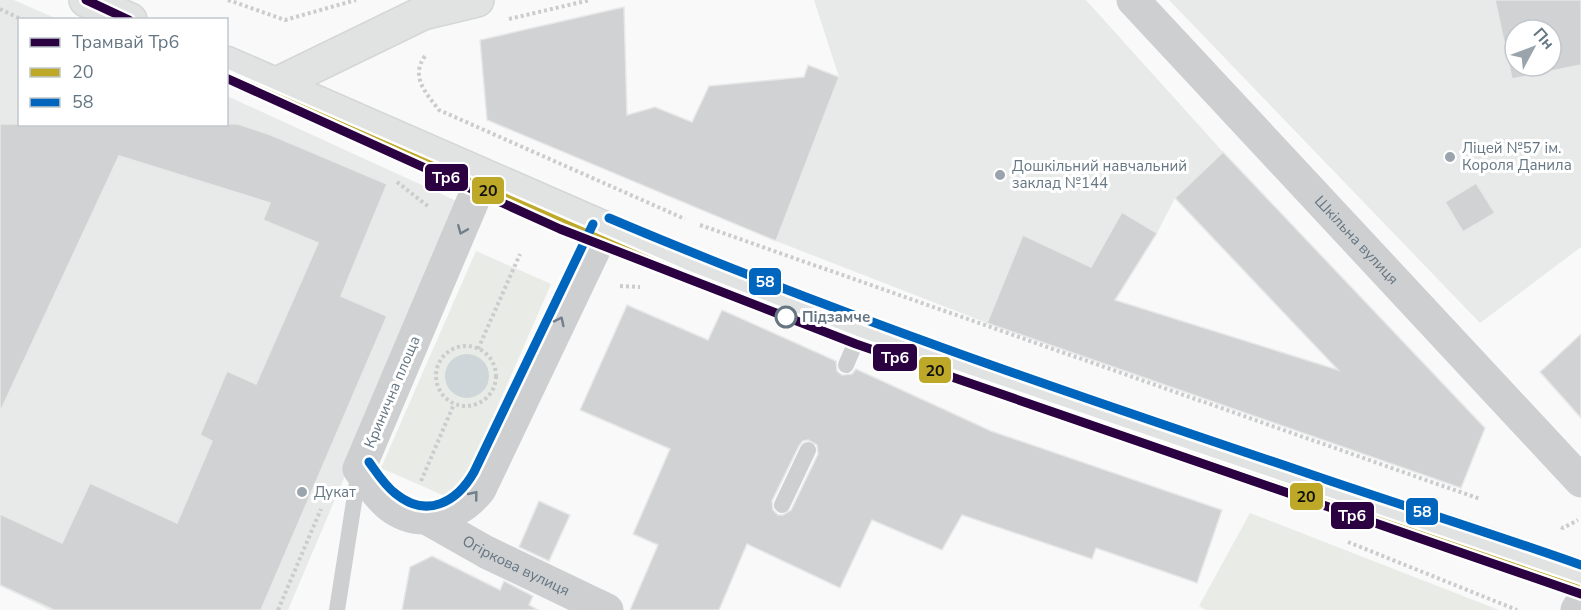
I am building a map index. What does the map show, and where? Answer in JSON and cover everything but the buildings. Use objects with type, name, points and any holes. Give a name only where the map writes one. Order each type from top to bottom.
[{"type":"main road","points":[[86,0],[126,18]]},
{"type":"main road","points":[[276,84],[423,13],[477,0]]},
{"type":"main road","points":[[228,64],[686,264],[860,332],[1581,578]]},
{"type":"street","name":"Шкільна вулиця","points":[[1133,0],[1581,482]]},
{"type":"street","name":"Кринична площа","points":[[359,469],[485,176]]},
{"type":"street","points":[[359,469],[390,506],[416,516],[439,517],[457,511],[472,499],[480,489],[604,229]]},
{"type":"street","name":"Огіркова вулиця","points":[[416,516],[607,610]]},
{"type":"street","points":[[1577,610],[1581,604]]},
{"type":"lane","points":[[846,365],[860,332]]},
{"type":"lane","points":[[782,505],[808,450]]},
{"type":"lane","points":[[337,610],[359,469]]},
{"type":"path","points":[[228,0],[285,20],[356,0]]},
{"type":"path","points":[[0,9],[19,18]]},
{"type":"path","points":[[421,86],[439,110],[701,226],[1485,501]]},
{"type":"path","points":[[478,349],[520,254]]},
{"type":"path","points":[[463,346],[478,349],[491,358],[495,368],[497,378],[494,389],[489,396],[473,406],[454,404],[440,391],[436,373],[438,364],[444,355],[453,349],[463,346]]},
{"type":"path","points":[[416,516],[454,404]]},
{"type":"path","points":[[1552,524],[1563,528],[1581,518]]},
{"type":"shaded area","points":[[0,0],[14,0],[55,18],[18,18],[18,126],[228,126],[228,96],[461,203],[288,610],[50,610],[0,586]]},
{"type":"shaded area","name":"Дошкільний навчальний заклад №144","points":[[814,0],[1086,0],[1223,152],[1175,198],[1157,233],[1082,356],[987,323],[776,241],[839,77]]},
{"type":"shaded area","name":"Ліцей №57 ім. Короля Данила","points":[[1169,0],[1581,0],[1581,247],[1480,323]]},
{"type":"shaded area","points":[[476,251],[551,284],[456,501],[381,468]]},
{"type":"shaded area","points":[[467,354],[476,355],[483,360],[488,367],[488,385],[483,392],[476,397],[467,398],[458,397],[451,392],[446,385],[445,376],[446,367],[451,360],[458,355]]},
{"type":"shaded area","points":[[1250,513],[1499,610],[1206,610],[1199,606]]},
{"type":"tram line","name":"Тр6","points":[[86,0],[125,18]]},
{"type":"tram line","name":"Тр6","points":[[228,79],[560,229],[856,344],[1581,594]]},
{"type":"transit line","name":"20","points":[[228,77],[681,275],[856,343],[1577,589]]},
{"type":"transit line","name":"58","points":[[609,218],[780,287],[952,351],[1581,565]]},
{"type":"transit line","name":"58","points":[[369,462],[392,491],[419,505],[440,504],[459,492],[474,472],[593,224]]},
{"type":"place","name":"Ліцей №57 ім. Короля Данила","points":[[1450,157]]},
{"type":"place","name":"Дошкільний навчальний заклад №144","points":[[1000,175]]},
{"type":"place","name":"Підзамче","points":[[786,317]]},
{"type":"place","name":"Дукат","points":[[302,492]]}]
